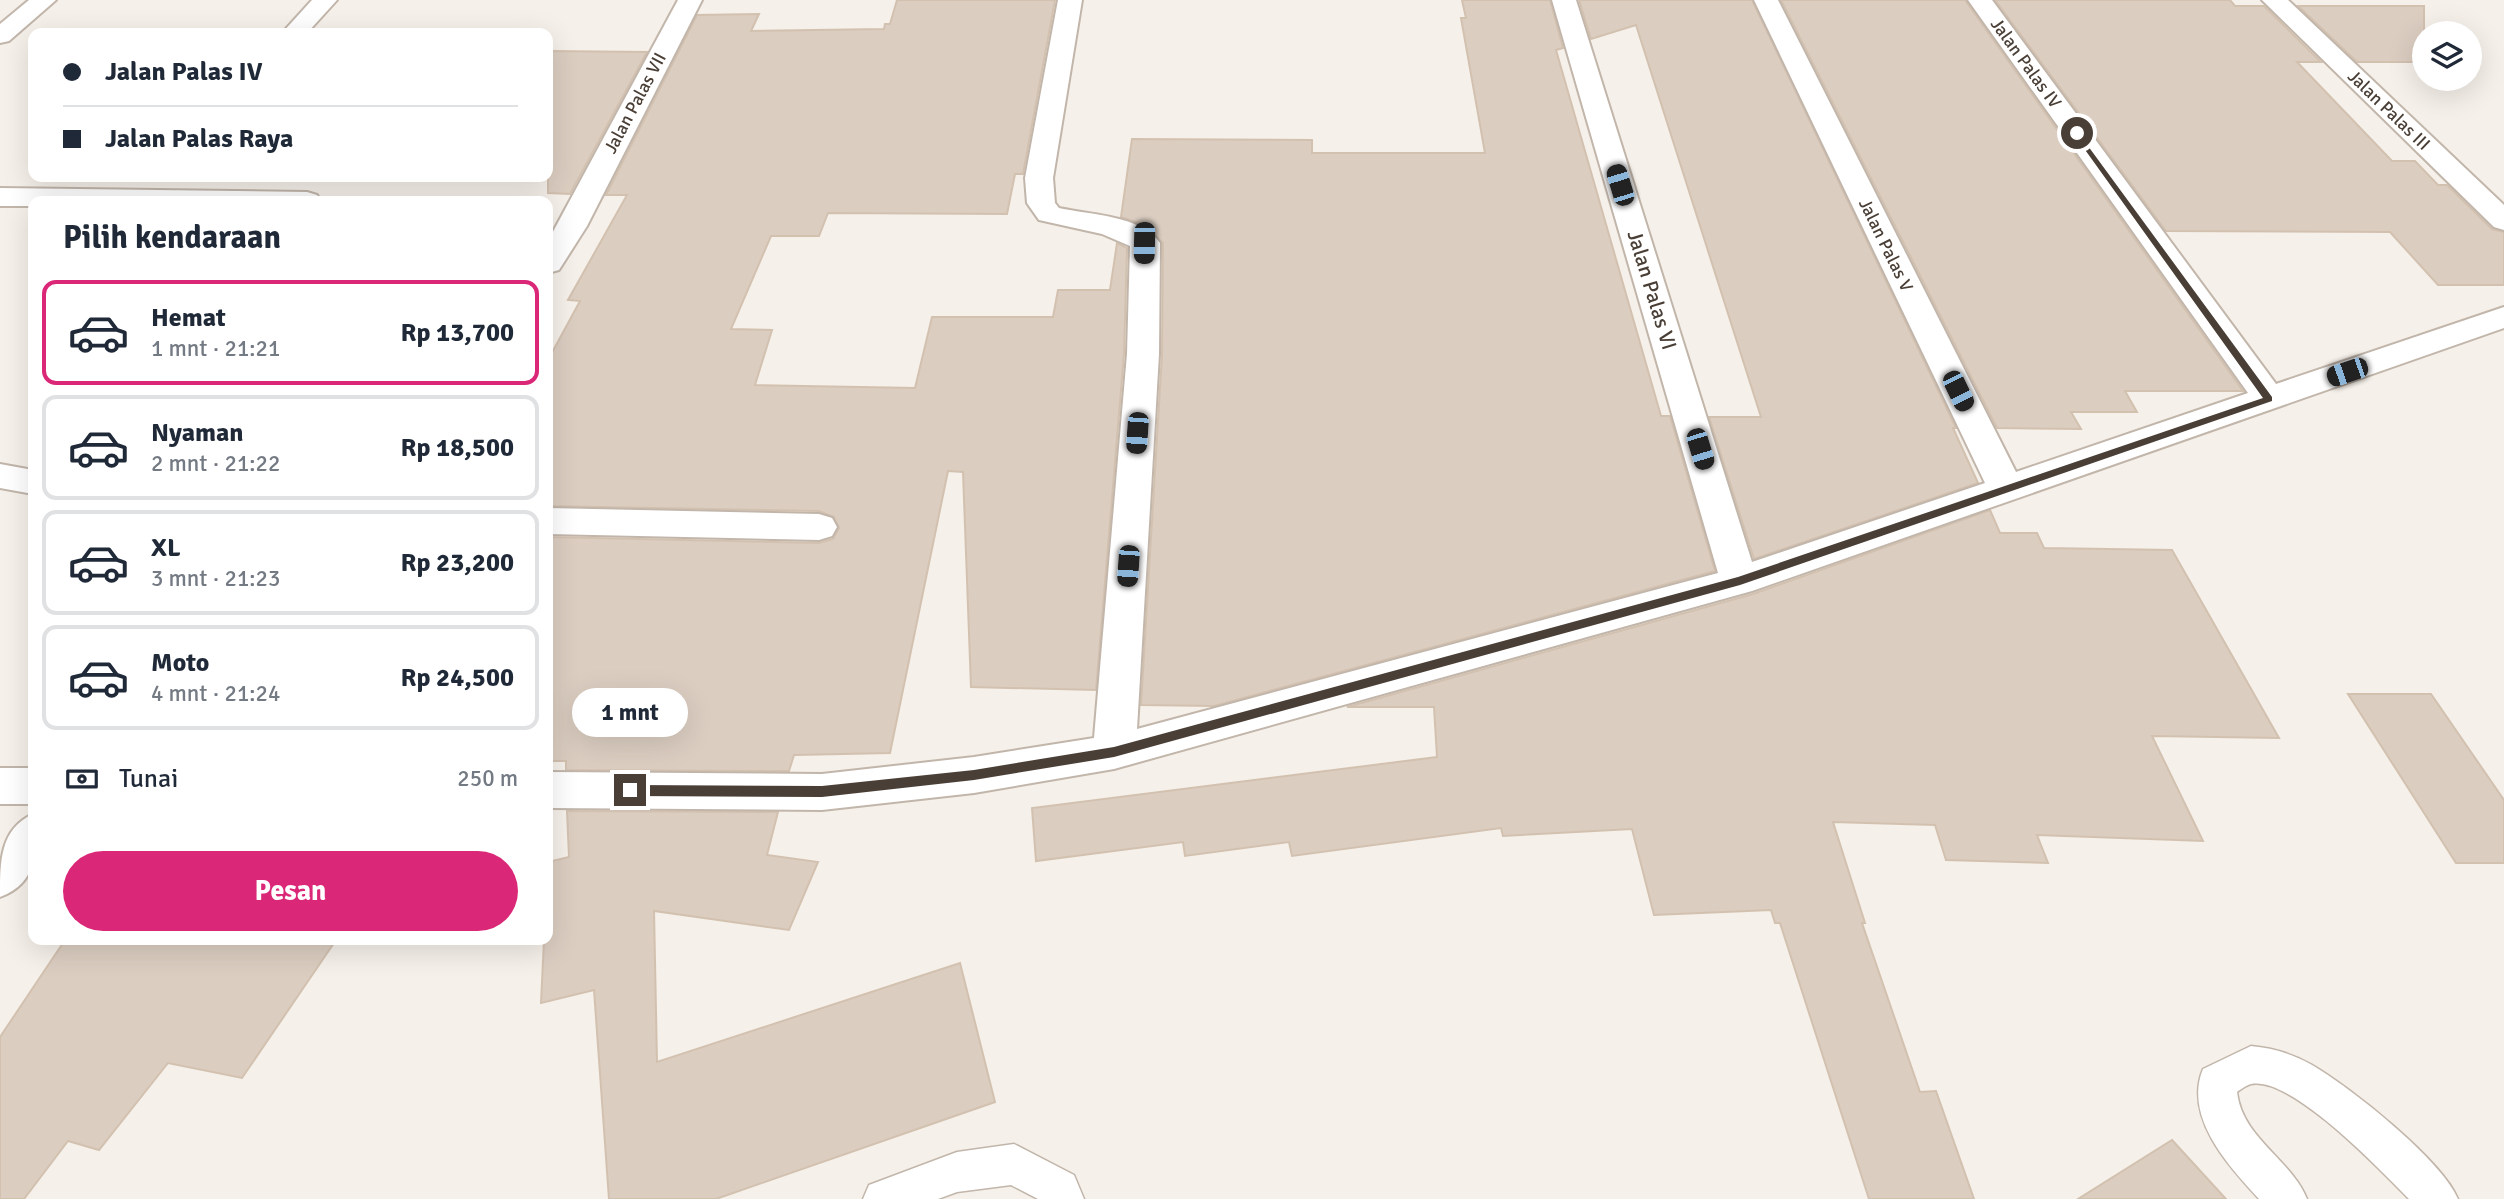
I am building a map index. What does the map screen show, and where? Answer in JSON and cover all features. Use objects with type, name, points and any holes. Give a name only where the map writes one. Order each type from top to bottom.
[{"type":"street","points":[[0,36],[44,0]]},
{"type":"street","points":[[299,28],[325,0]]},
{"type":"street","name":"Jalan Palas VII","points":[[553,256],[572,226],[690,0]]},
{"type":"street","points":[[1070,0],[1041,157],[1041,203],[1049,214],[1110,226],[1132,234],[1144,243],[1143,354],[1114,752]]},
{"type":"street","name":"Jalan Palas VI","points":[[1564,0],[1740,581]]},
{"type":"street","name":"Jalan Palas V","points":[[1766,0],[2006,489]]},
{"type":"street","name":"Jalan Palas IV","points":[[1980,0],[2269,399]]},
{"type":"street","name":"Jalan Palas III","points":[[2274,0],[2504,221]]},
{"type":"street","points":[[144,196],[157,182]]},
{"type":"street","points":[[0,197],[28,197]]},
{"type":"street","points":[[553,205],[581,205]]},
{"type":"street","points":[[553,790],[822,792],[974,775],[1114,752],[1740,581],[2504,317]]},
{"type":"street","points":[[0,476],[28,481]]},
{"type":"street","points":[[553,521],[819,527]]},
{"type":"street","points":[[0,786],[28,786]]},
{"type":"street","points":[[0,877],[28,840]]},
{"type":"lane","points":[[2287,1199],[2247,1156],[2220,1114],[2217,1082],[2251,1065],[2287,1070],[2344,1110],[2438,1199]]},
{"type":"lane","points":[[883,1199],[957,1172],[1014,1164],[1060,1189],[1064,1199]]},
{"type":"building","points":[[897,0],[1055,0],[1023,174],[1015,174],[1007,214],[828,213],[819,236],[771,236],[731,329],[772,330],[755,385],[915,388],[932,317],[1053,317],[1058,290],[1110,290],[1117,243],[1127,248],[1124,354],[1096,690],[971,687],[963,472],[948,471],[890,753],[794,755],[789,771],[566,770],[566,761],[553,761],[553,537],[819,543],[833,539],[839,528],[834,517],[819,511],[553,506],[553,351],[580,301],[568,300],[627,195],[606,195],[697,15],[759,14],[751,31],[884,29],[885,24],[890,24]]},
{"type":"building","points":[[1462,0],[1550,0],[1563,48],[1556,50],[1661,416],[1670,416],[1715,571],[1214,706],[1141,705],[1162,354],[1163,243],[1142,224],[1121,217],[1132,139],[1312,140],[1312,153],[1485,153],[1461,18],[1466,18]]},
{"type":"building","points":[[1579,0],[1752,0],[1956,428],[1953,428],[1978,483],[1754,559],[1709,417],[1761,417],[1636,25],[1591,39]]},
{"type":"building","points":[[1781,0],[1965,0],[2243,391],[2125,391],[2137,412],[2071,412],[2081,429],[1997,428]]},
{"type":"building","points":[[1995,0],[2230,0],[2235,6],[2264,6],[2321,62],[2297,62],[2392,161],[2415,161],[2438,185],[2447,185],[2492,229],[2504,232],[2504,285],[2438,285],[2390,232],[2166,231]]},
{"type":"building","points":[[2298,6],[2424,6],[2424,21],[2412,21],[2412,62],[2357,62]]},
{"type":"building","points":[[553,51],[647,52],[570,194],[548,193],[548,182],[553,182]]},
{"type":"building","points":[[1990,510],[2000,533],[2037,533],[2044,548],[2172,550],[2279,738],[2152,736],[2203,841],[2037,835],[2048,863],[1946,860],[1935,825],[1833,822],[1865,923],[1862,923],[1920,1092],[1936,1091],[1974,1199],[1869,1199],[1780,923],[1775,923],[1771,910],[1654,915],[1632,829],[1503,836],[1501,828],[1292,856],[1289,842],[1185,856],[1183,842],[1036,861],[1032,808],[1437,757],[1434,707],[1347,707],[1753,594]]},
{"type":"building","points":[[2348,694],[2431,694],[2504,800],[2504,863],[2456,863]]},
{"type":"building","points":[[567,811],[778,812],[767,855],[818,862],[789,930],[654,911],[657,1062],[960,963],[995,1102],[716,1199],[609,1199],[594,990],[541,1003],[544,945],[553,945],[553,861],[569,857]]},
{"type":"building","points":[[62,945],[333,945],[242,1078],[168,1063],[99,1150],[68,1141],[24,1199],[0,1199],[0,1037]]},
{"type":"building","points":[[2172,1140],[2226,1199],[2078,1199]]},
{"type":"route","points":[[630,790],[822,792],[974,775],[1114,752],[1740,581],[2269,399],[2077,133]]}]
